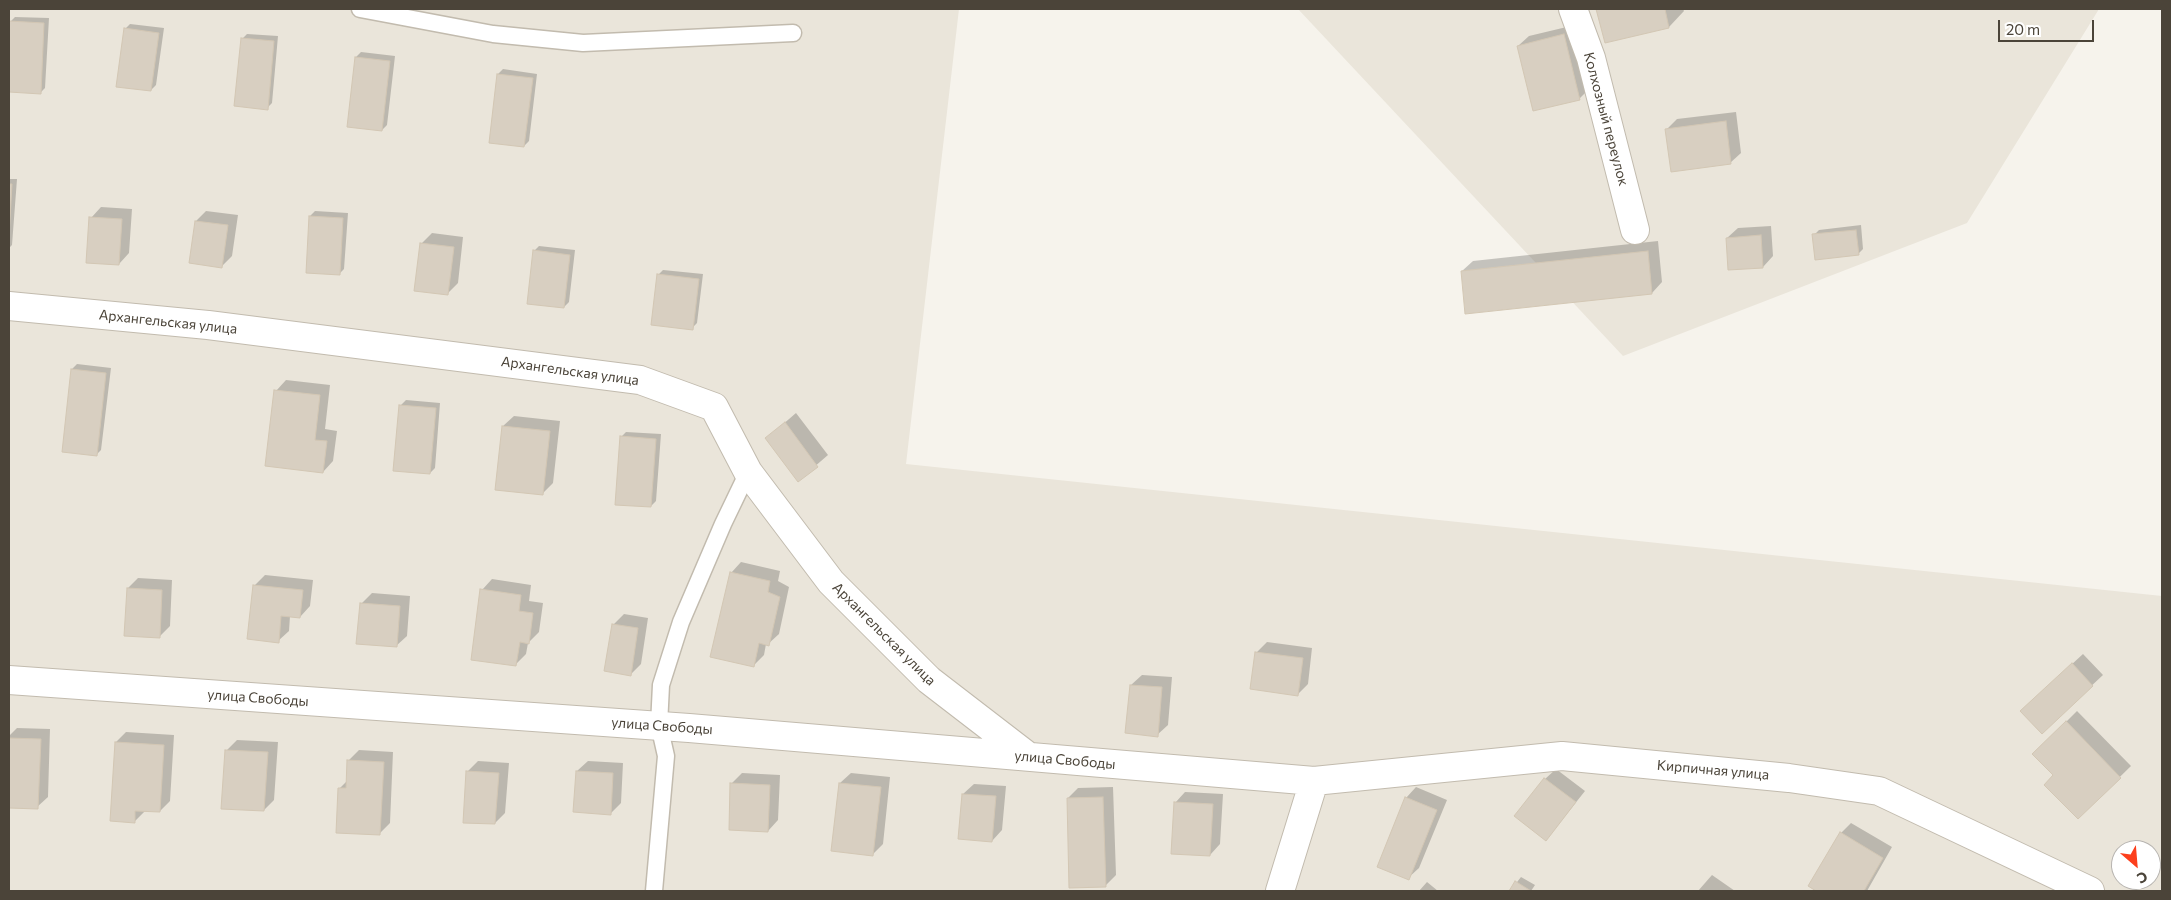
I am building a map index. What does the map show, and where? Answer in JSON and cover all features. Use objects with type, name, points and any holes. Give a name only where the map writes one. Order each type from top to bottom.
[{"type":"street","name":"Колхозный переулок","points":[[1573,9],[1591,58],[1636,230]]},
{"type":"street","name":"Архангельская улица","points":[[9,306],[208,325],[640,380],[714,407],[748,472],[838,590],[929,680],[1029,757]]},
{"type":"street","name":"улица Свободы","points":[[9,680],[659,726],[1314,782]]},
{"type":"street","name":"Кирпичная улица","points":[[1314,782],[1562,756],[1789,778],[1879,791],[2077,888]]},
{"type":"street","points":[[1280,891],[1314,782]]},
{"type":"lane","points":[[360,9],[493,34],[584,43],[793,34]]},
{"type":"lane","points":[[654,891],[666,756],[659,726],[661,685],[681,622],[722,524],[748,472]]},
{"type":"shaded area","points":[[9,9],[959,9],[906,464],[2162,596],[2162,891],[9,891]]},
{"type":"shaded area","points":[[1298,9],[2099,9],[1967,223],[1623,356]]},
{"type":"building","points":[[1596,9],[1665,9],[1669,28],[1605,43]]},
{"type":"building","points":[[9,21],[44,23],[41,94],[9,92]]},
{"type":"building","points":[[124,28],[159,33],[151,91],[116,87]]},
{"type":"building","points":[[1564,34],[1580,100],[1533,111],[1517,46]]},
{"type":"building","points":[[241,38],[274,41],[268,110],[234,106]]},
{"type":"building","points":[[355,57],[390,61],[382,131],[347,127]]},
{"type":"building","points":[[497,74],[533,78],[524,147],[489,143]]},
{"type":"building","points":[[1726,121],[1731,164],[1671,172],[1665,129]]},
{"type":"building","points":[[9,184],[12,184],[9,236]]},
{"type":"building","points":[[309,216],[343,218],[340,275],[306,273]]},
{"type":"building","points":[[89,217],[122,219],[119,265],[86,263]]},
{"type":"building","points":[[195,221],[228,225],[222,268],[189,263]]},
{"type":"building","points":[[1856,230],[1859,255],[1815,260],[1812,234]]},
{"type":"building","points":[[1761,235],[1763,268],[1728,270],[1726,238]]},
{"type":"building","points":[[420,243],[454,247],[448,295],[414,291]]},
{"type":"building","points":[[533,250],[570,255],[564,308],[527,304]]},
{"type":"building","points":[[1648,251],[1652,294],[1465,314],[1461,271]]},
{"type":"building","points":[[657,274],[699,279],[693,330],[651,325]]},
{"type":"building","points":[[71,369],[106,373],[97,456],[62,452]]},
{"type":"building","points":[[274,390],[320,395],[315,440],[327,441],[323,473],[265,466]]},
{"type":"building","points":[[399,405],[436,408],[430,474],[393,471]]},
{"type":"building","points":[[785,422],[818,467],[798,482],[765,438]]},
{"type":"building","points":[[502,426],[550,431],[543,495],[495,490]]},
{"type":"building","points":[[620,436],[656,439],[651,507],[615,505]]},
{"type":"building","points":[[730,572],[770,581],[768,592],[780,597],[769,646],[759,643],[754,667],[710,657]]},
{"type":"building","points":[[253,585],[303,590],[300,618],[281,616],[279,643],[247,639]]},
{"type":"building","points":[[127,588],[162,590],[160,638],[124,636]]},
{"type":"building","points":[[480,589],[521,595],[519,611],[533,613],[529,644],[520,642],[516,666],[471,660]]},
{"type":"building","points":[[360,603],[400,606],[397,647],[356,644]]},
{"type":"building","points":[[612,624],[638,628],[631,676],[604,671]]},
{"type":"building","points":[[1255,652],[1303,658],[1298,696],[1250,689]]},
{"type":"building","points":[[2072,663],[2093,686],[2042,734],[2020,711]]},
{"type":"building","points":[[1130,685],[1162,687],[1158,737],[1125,733]]},
{"type":"building","points":[[2066,721],[2121,778],[2078,819],[2044,785],[2053,775],[2032,754]]},
{"type":"building","points":[[9,738],[41,739],[38,809],[9,808]]},
{"type":"building","points":[[115,742],[164,745],[160,812],[135,811],[135,823],[110,821]]},
{"type":"building","points":[[225,750],[268,752],[264,811],[221,809]]},
{"type":"building","points":[[347,760],[384,762],[380,835],[336,833],[338,788],[346,788]]},
{"type":"building","points":[[466,771],[499,773],[495,824],[463,823]]},
{"type":"building","points":[[576,771],[613,773],[611,815],[573,812]]},
{"type":"building","points":[[1544,778],[1576,802],[1546,841],[1514,816]]},
{"type":"building","points":[[730,783],[770,785],[768,832],[729,830]]},
{"type":"building","points":[[839,783],[881,787],[873,856],[831,851]]},
{"type":"building","points":[[962,794],[996,796],[992,842],[958,839]]},
{"type":"building","points":[[1103,797],[1106,887],[1069,888],[1067,798]]},
{"type":"building","points":[[1405,797],[1437,810],[1409,880],[1377,867]]},
{"type":"building","points":[[1174,802],[1213,804],[1210,856],[1171,854]]},
{"type":"building","points":[[1840,832],[1883,858],[1864,891],[1816,891],[1808,886]]},
{"type":"building","points":[[1515,881],[1531,891],[1509,891]]}]
